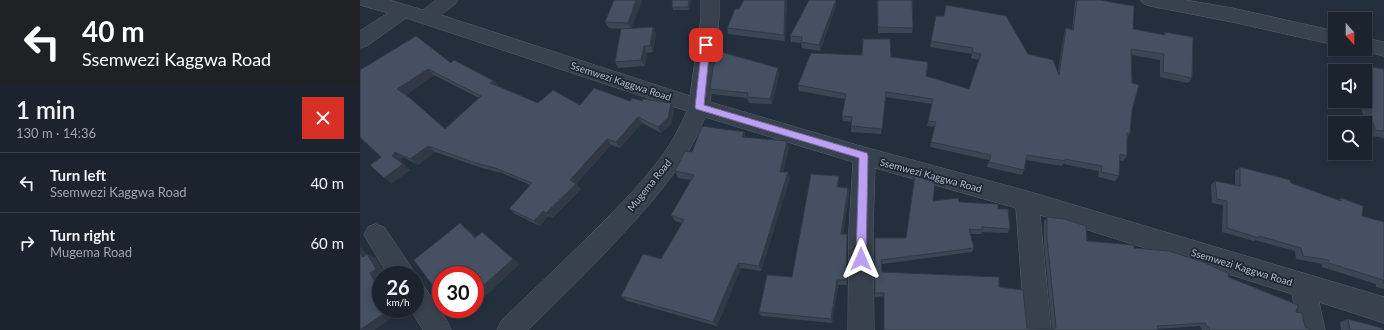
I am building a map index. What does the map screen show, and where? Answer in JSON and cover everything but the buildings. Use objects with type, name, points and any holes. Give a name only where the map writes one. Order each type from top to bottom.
[{"type":"street","name":"Ssemwezi Kaggwa Road","points":[[366,0],[426,17],[699,107],[864,156],[1027,201],[1384,310]]},
{"type":"street","points":[[426,17],[449,0]]},
{"type":"street","name":"Mugema Road","points":[[510,330],[603,239],[645,194],[672,159],[691,127],[699,107],[710,18],[710,0]]},
{"type":"street","points":[[1150,0],[1232,15],[1328,36]]},
{"type":"street","points":[[360,41],[403,11]]},
{"type":"street","points":[[1372,46],[1384,49]]},
{"type":"street","points":[[861,330],[861,230],[864,156]]},
{"type":"street","points":[[1027,201],[1038,330]]},
{"type":"street","points":[[376,235],[396,266]]},
{"type":"street","points":[[1303,285],[1312,330]]},
{"type":"street","points":[[424,309],[438,330]]},
{"type":"route","points":[[706,45],[699,107],[864,156],[861,259]]}]
